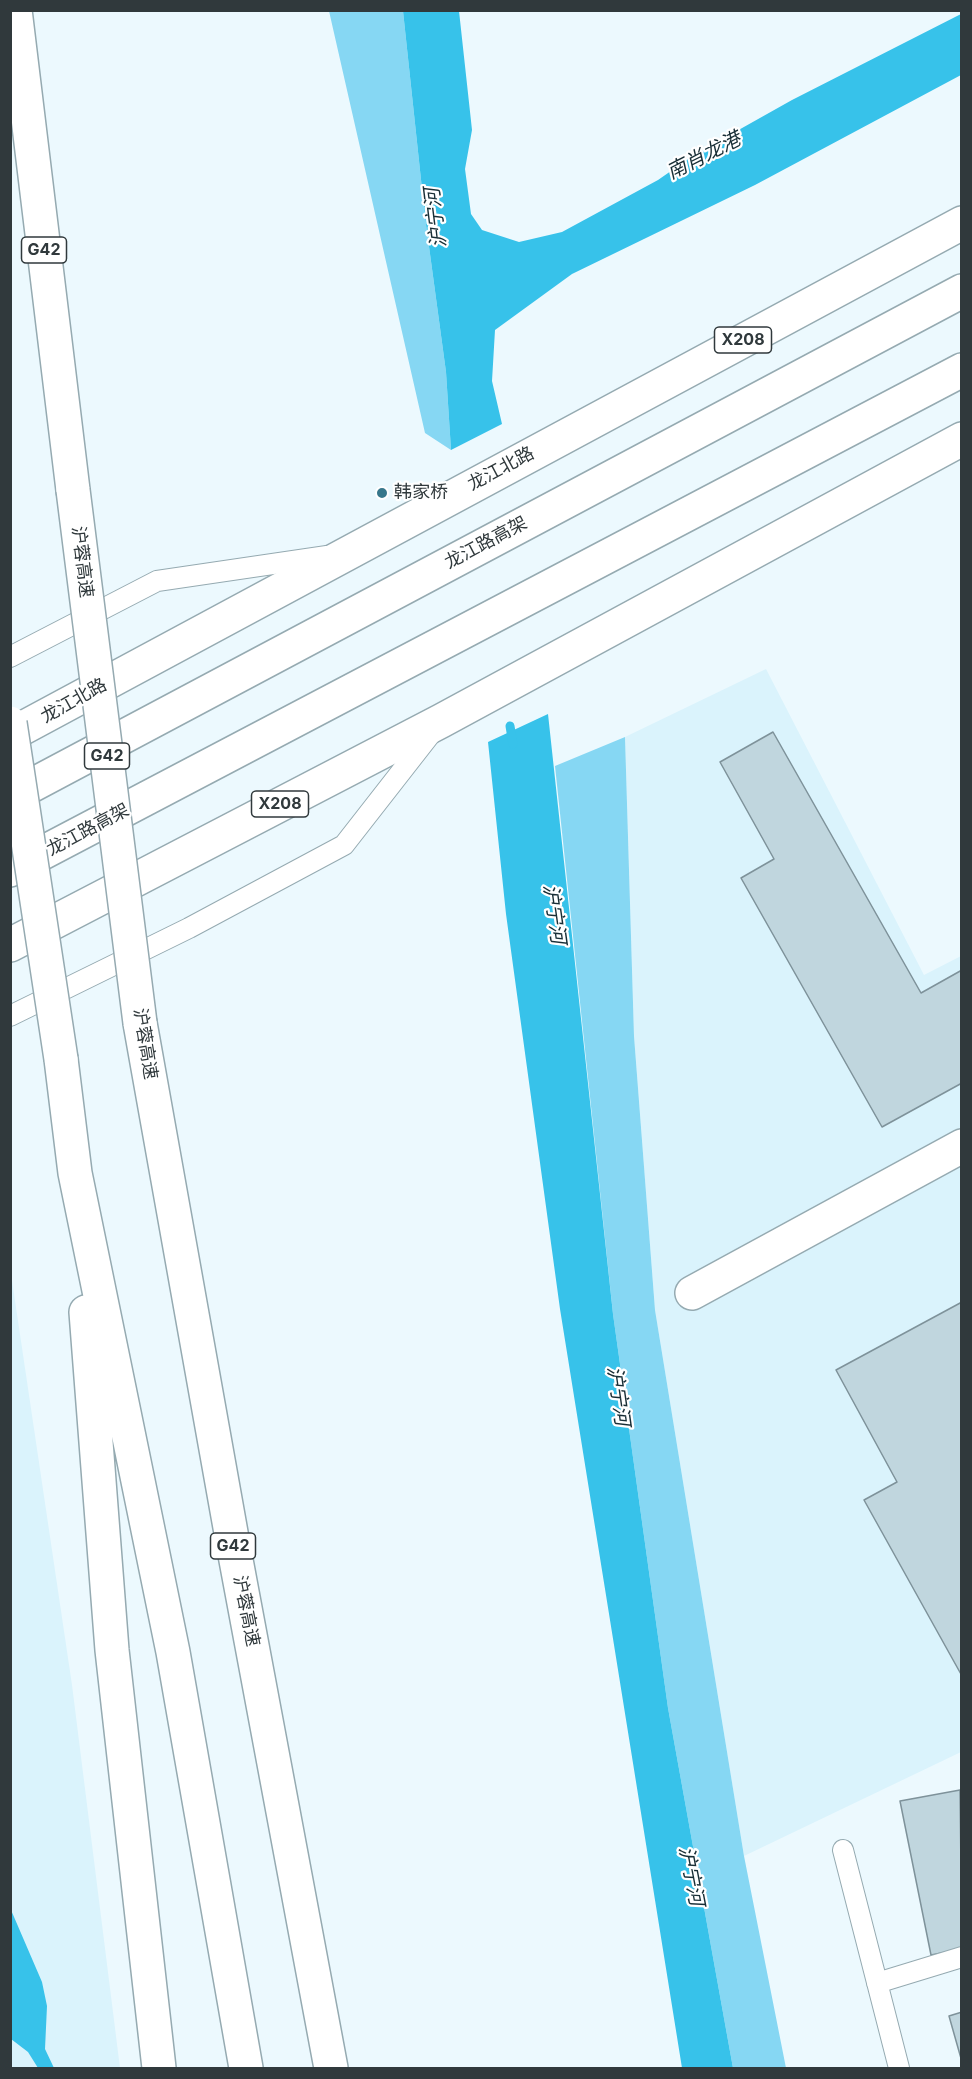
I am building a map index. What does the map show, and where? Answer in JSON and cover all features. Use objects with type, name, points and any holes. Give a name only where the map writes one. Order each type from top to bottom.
[{"type":"main road","name":"沪蓉高速","points":[[15,10],[140,1023],[233,1544],[331,2068]]},
{"type":"main road","name":"龙江北路","points":[[10,735],[962,223]]},
{"type":"main road","name":"龙江路高架","points":[[10,797],[962,291]]},
{"type":"main road","name":"龙江路高架","points":[[10,870],[962,370]]},
{"type":"main road","name":"X208","points":[[10,945],[441,721],[962,439]]},
{"type":"main road","points":[[10,723],[61,1059],[75,1173],[112,1650],[159,2068]]},
{"type":"main road","points":[[692,1293],[962,1146]]},
{"type":"main road","points":[[75,1173],[173,1652],[246,2068]]},
{"type":"lane","points":[[10,657],[157,581],[344,554]]},
{"type":"lane","points":[[10,1016],[189,928],[345,845],[441,721]]},
{"type":"lane","points":[[843,1850],[899,2068]]},
{"type":"lane","points":[[877,1983],[962,1957]]},
{"type":"shaded area","points":[[329,11],[403,11],[425,217],[446,372],[451,450],[425,433]]},
{"type":"shaded area","points":[[766,669],[924,975],[961,956],[961,1752],[744,1856],[655,1310],[634,1036],[625,737]]},
{"type":"shaded area","points":[[625,737],[634,1036],[655,1310],[744,1856],[786,2068],[733,2068],[668,1708],[613,1314],[555,766]]},
{"type":"shaded area","points":[[10,1267],[72,1685],[120,2068],[11,2068]]},
{"type":"water","name":"南肖龙港","points":[[403,11],[459,11],[472,130],[465,169],[471,214],[482,230],[519,242],[562,232],[658,180],[694,155],[792,100],[961,14],[961,75],[755,185],[572,274],[495,330],[492,381],[502,424],[451,450],[446,372],[425,217]]},
{"type":"water","points":[[548,714],[613,1314],[668,1708],[733,2068],[682,2068],[560,1309],[506,914],[488,742]]},
{"type":"water","points":[[11,1910],[42,1982],[47,2006],[45,2049],[54,2068],[38,2068],[28,2052],[11,2039]]},
{"type":"building","points":[[773,732],[921,993],[962,970],[962,1083],[882,1127],[741,878],[774,859],[720,762]]},
{"type":"building","points":[[962,1302],[962,1676],[864,1500],[897,1482],[836,1370]]},
{"type":"building","points":[[960,1790],[962,1949],[931,1955],[900,1801]]},
{"type":"building","points":[[962,2012],[962,2062],[949,2016]]},
{"type":"waterway","name":"沪宁河","points":[[510,726],[513,744]]},
{"type":"place","name":"韩家桥","points":[[382,493]]}]
